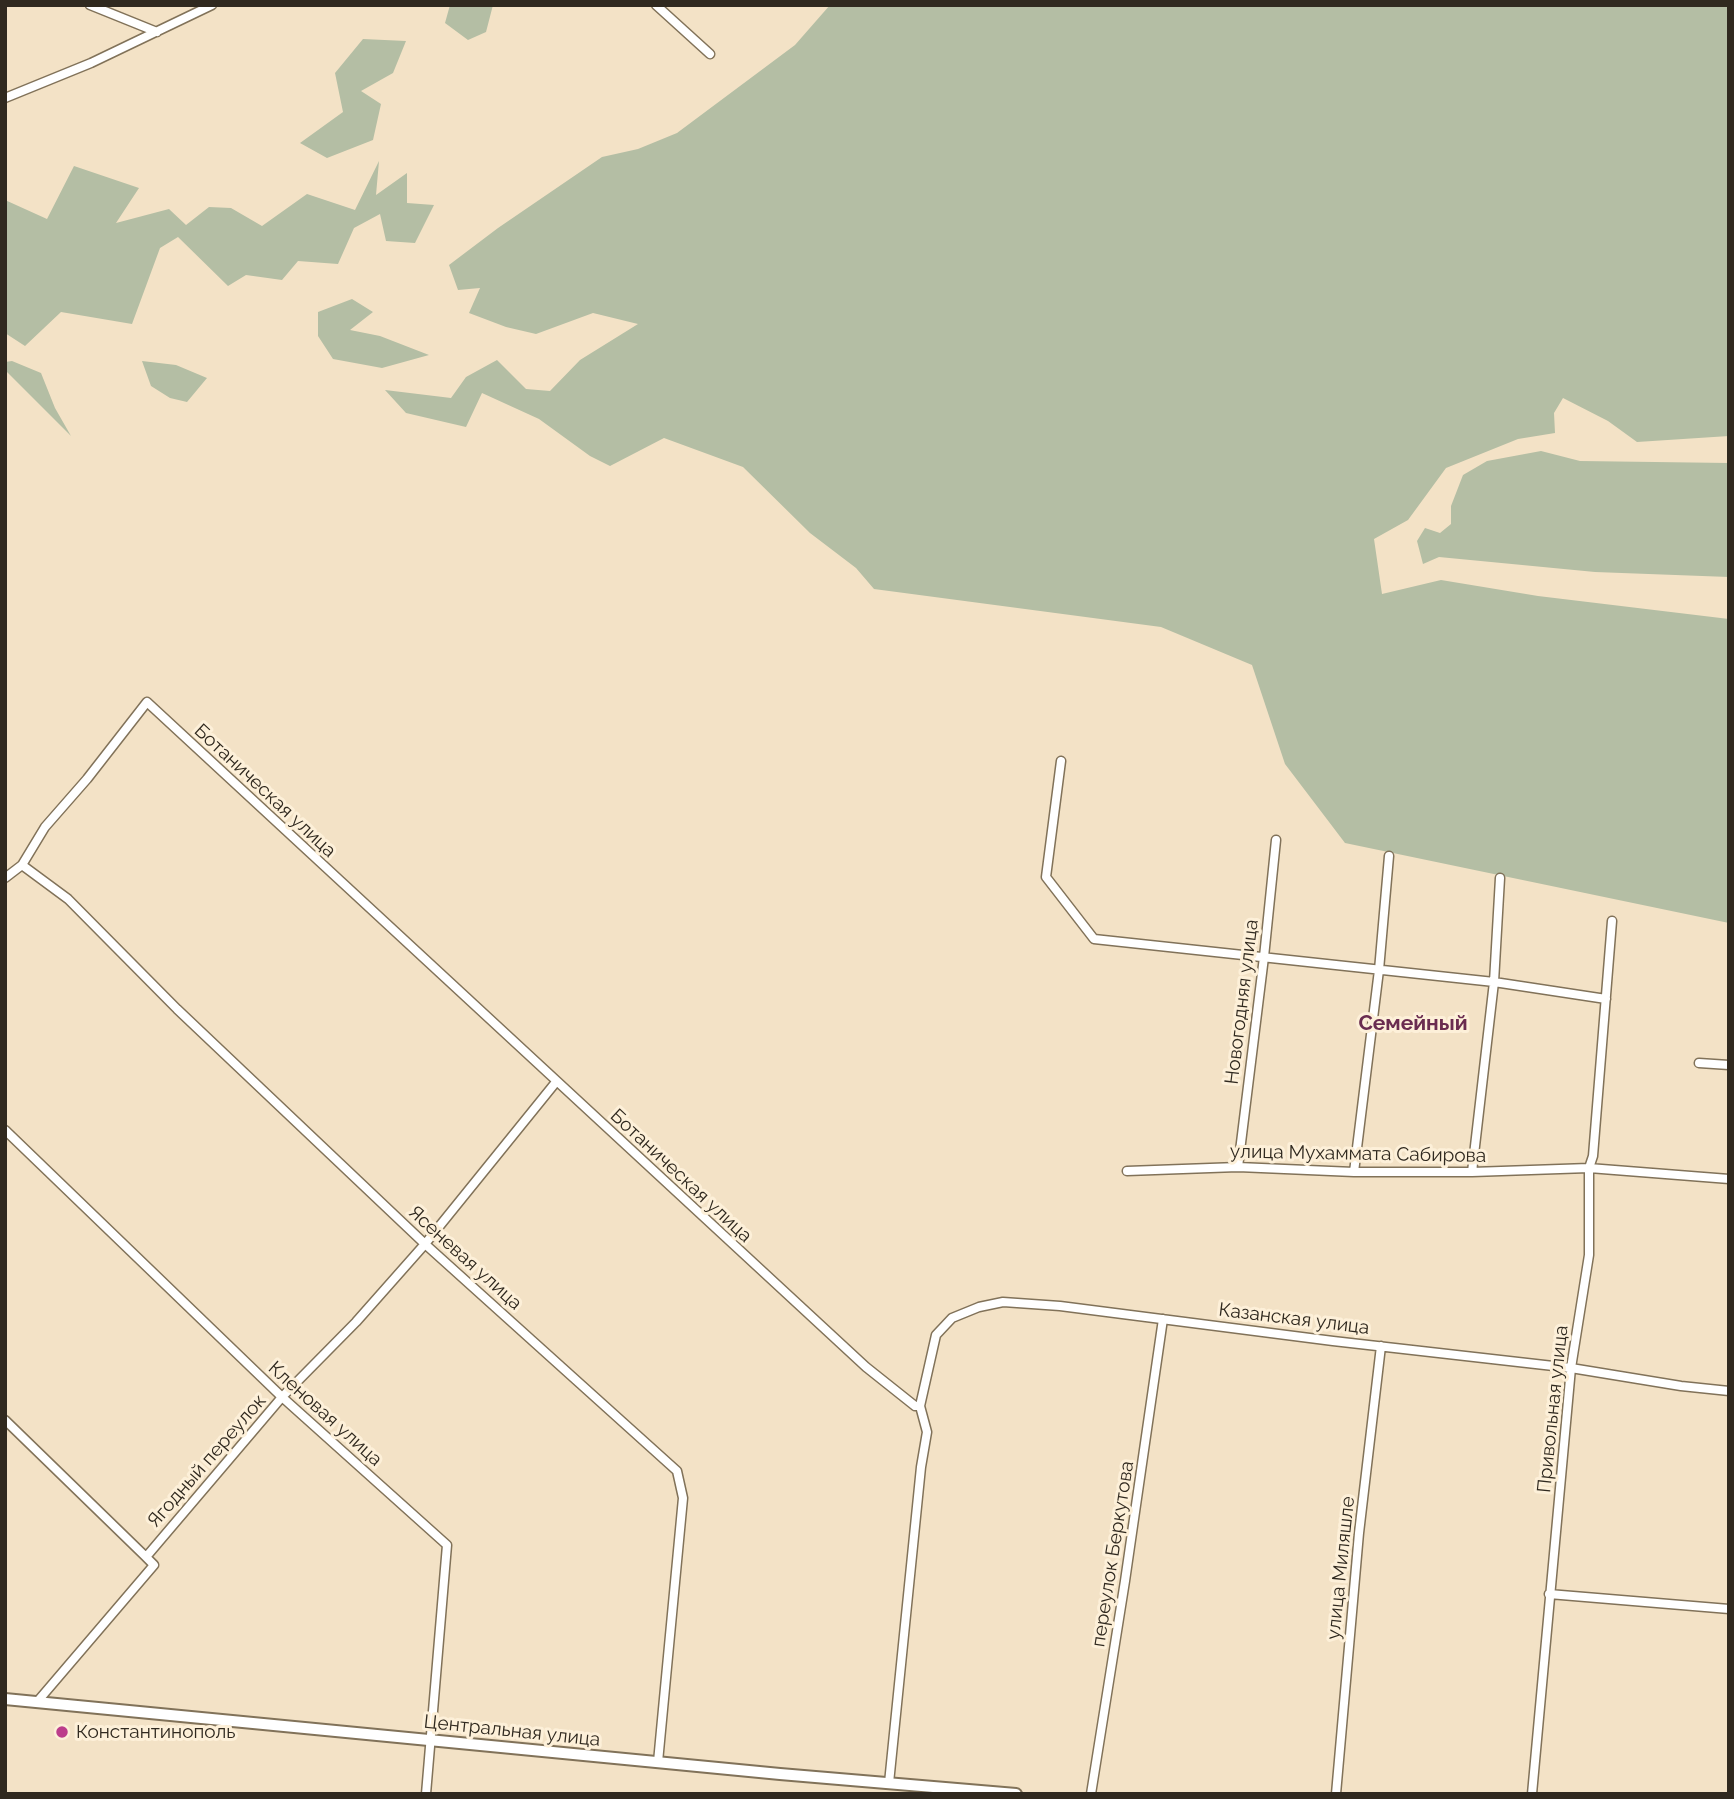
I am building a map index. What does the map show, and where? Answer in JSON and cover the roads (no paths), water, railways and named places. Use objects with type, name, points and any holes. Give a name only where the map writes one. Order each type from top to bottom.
[{"type":"street","points":[[90,5],[157,32]]},
{"type":"street","points":[[5,98],[91,63],[212,5]]},
{"type":"street","points":[[656,5],[710,54]]},
{"type":"street","name":"Ботаническая улица","points":[[22,865],[45,827],[87,779],[147,702],[866,1367],[915,1406],[920,1406]]},
{"type":"street","points":[[1060,761],[1046,877],[1094,939],[1494,982],[1606,999]]},
{"type":"street","name":"Новогодняя улица","points":[[1238,1167],[1276,840]]},
{"type":"street","points":[[1354,1172],[1379,970],[1389,856]]},
{"type":"street","points":[[5,878],[22,865]]},
{"type":"street","name":"Ясеневая улица","points":[[22,865],[68,899],[177,1009],[425,1244],[677,1471],[683,1499],[658,1762]]},
{"type":"street","points":[[1472,1172],[1494,982],[1500,878]]},
{"type":"street","name":"Привольная улица","points":[[1532,1794],[1571,1367],[1589,1255],[1589,1168],[1612,921]]},
{"type":"street","points":[[1699,1063],[1729,1065]]},
{"type":"street","name":"Ягодный переулок","points":[[37,1702],[154,1565],[146,1557],[282,1397],[356,1322],[425,1244],[556,1083]]},
{"type":"street","name":"Кленовая улица","points":[[5,1130],[282,1397],[447,1545],[426,1794]]},
{"type":"street","name":"улица Мухаммата Сабирова","points":[[1127,1171],[1238,1167],[1354,1172],[1589,1168]]},
{"type":"street","points":[[1589,1168],[1729,1179]]},
{"type":"street","name":"Казанская улица","points":[[920,1406],[936,1335],[951,1318],[979,1307],[1003,1302],[1571,1367],[1682,1386],[1729,1391]]},
{"type":"street","name":"переулок Беркутова","points":[[1091,1794],[1163,1319]]},
{"type":"street","name":"улица Миляшле","points":[[1336,1794],[1358,1545],[1381,1346]]},
{"type":"street","points":[[889,1783],[921,1467],[927,1432],[920,1406]]},
{"type":"street","points":[[5,1420],[146,1557]]},
{"type":"street","points":[[1549,1594],[1729,1609]]},
{"type":"street","name":"Центральная улица","points":[[5,1699],[1016,1794]]},
{"type":"place","name":"Константинополь","points":[[62,1732]]},
{"type":"district","name":"Семейный","points":[[1413,1024]]}]
